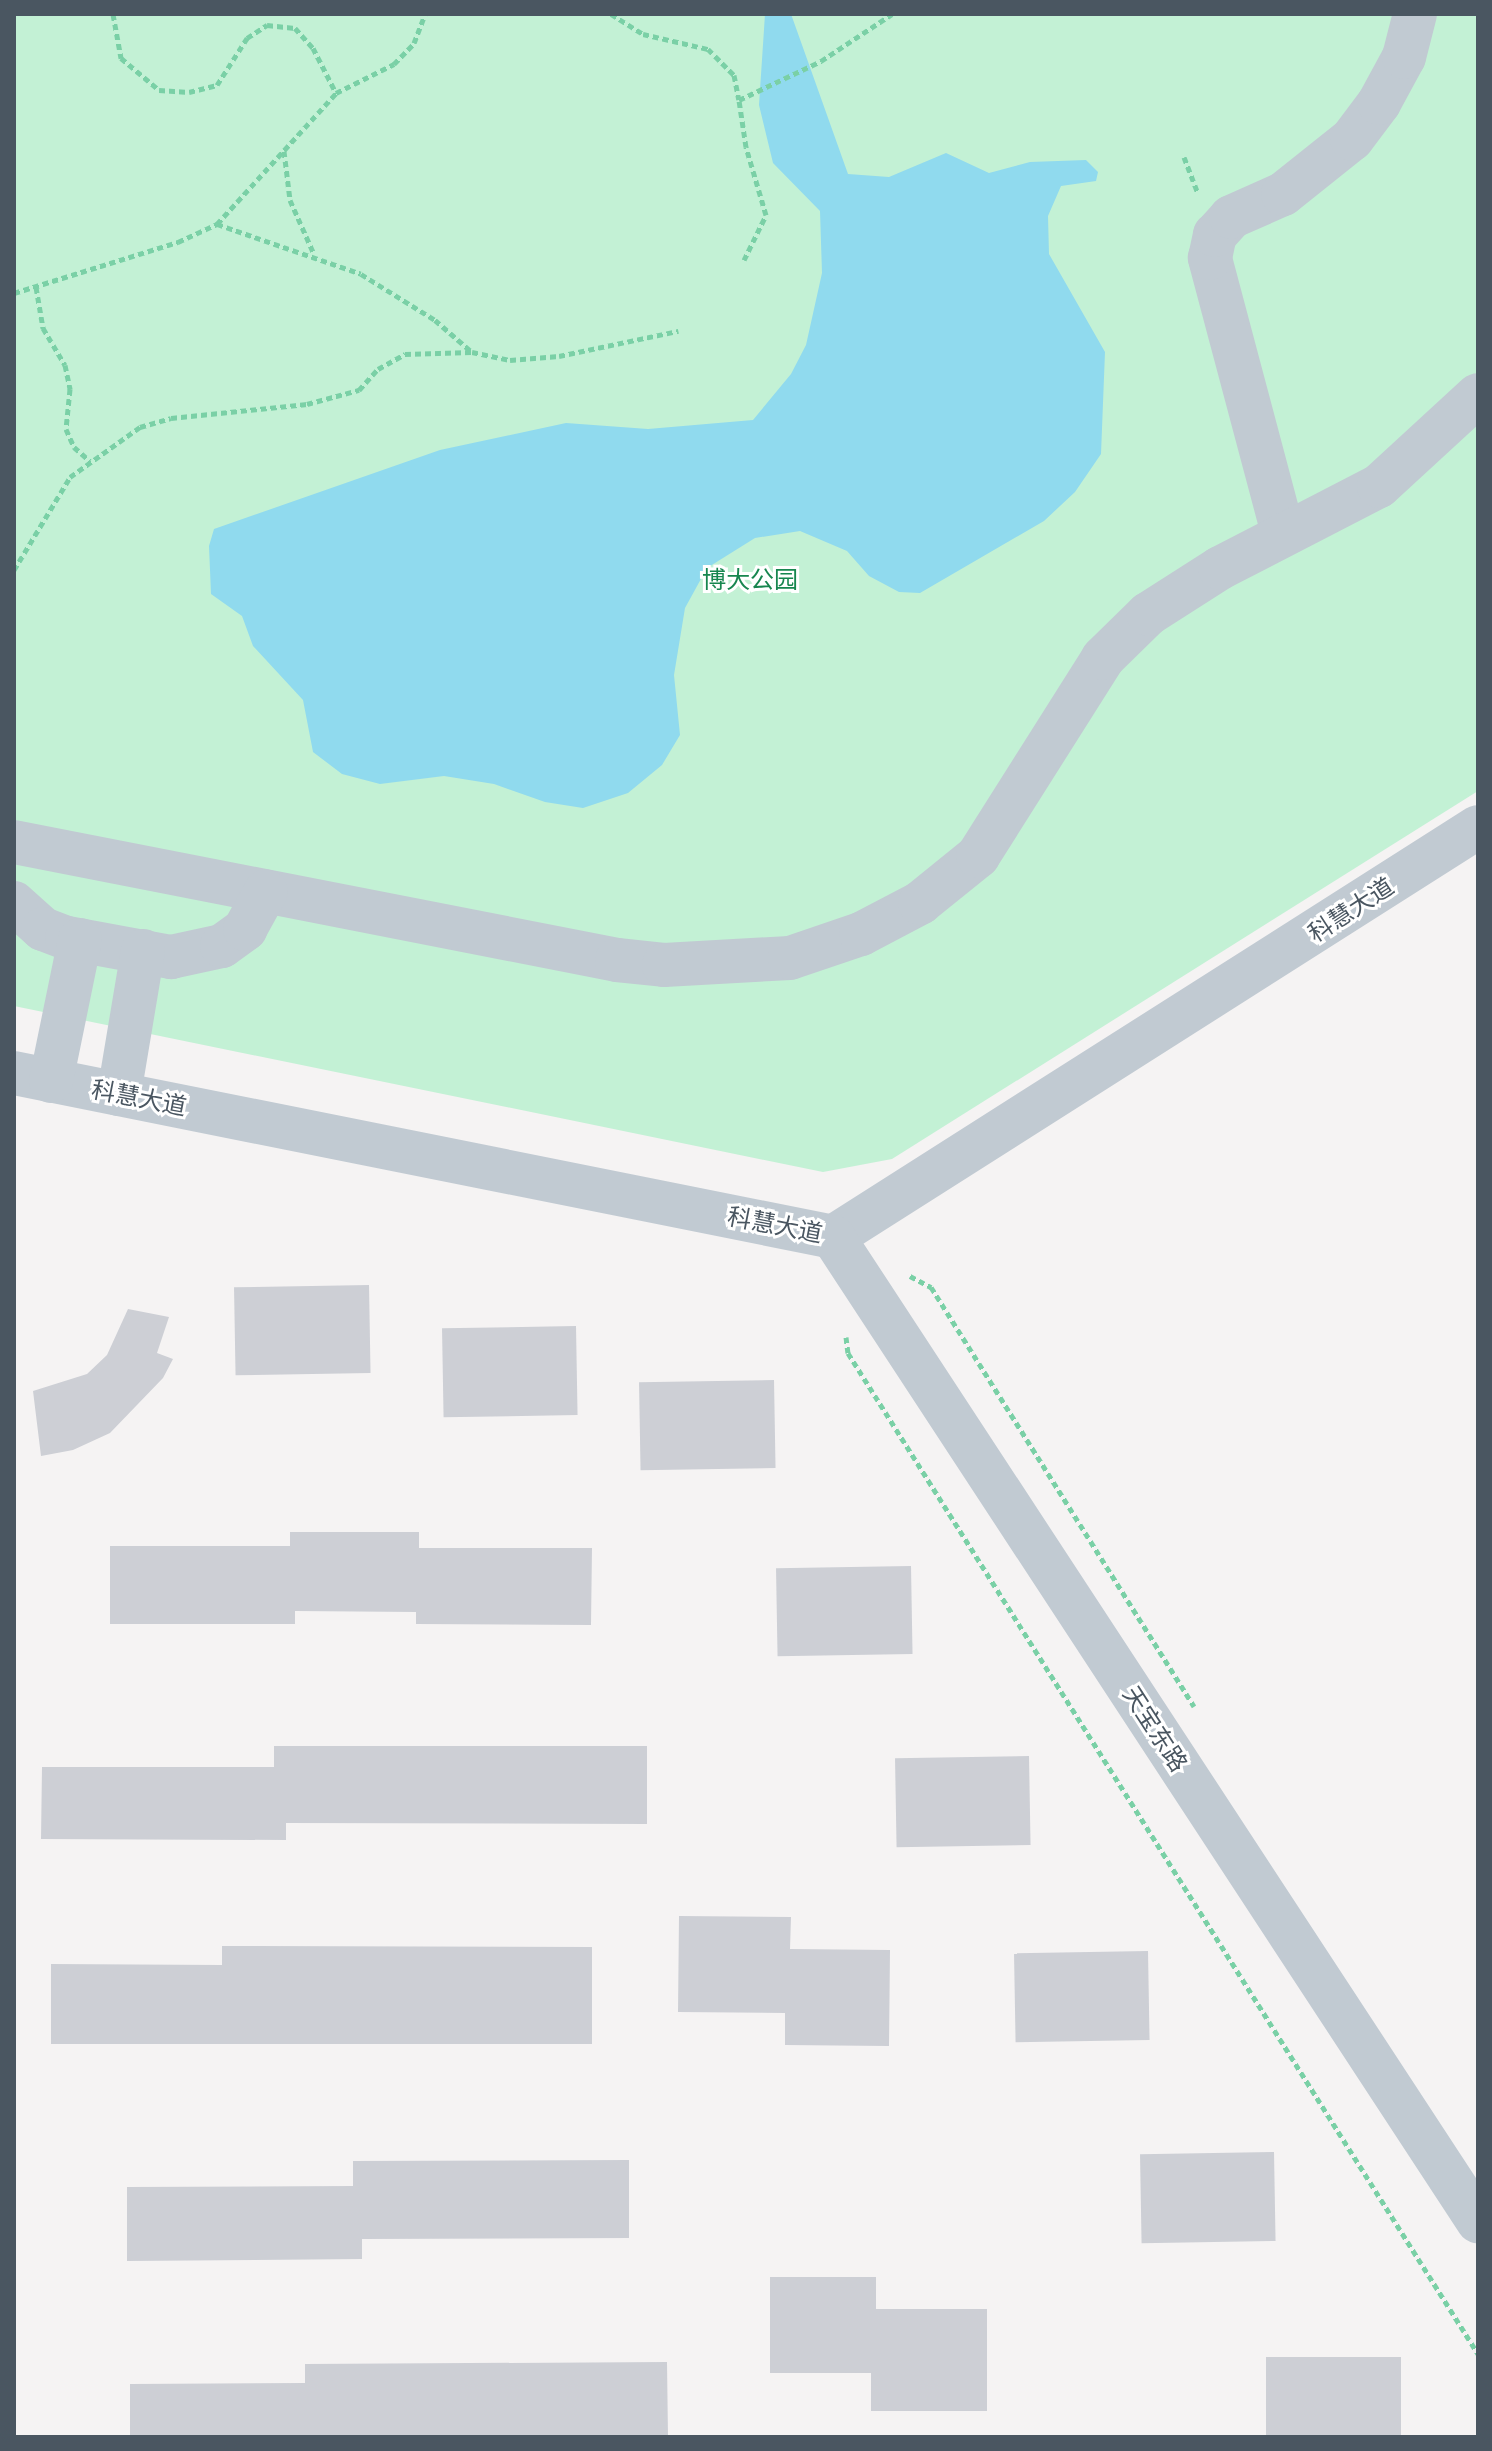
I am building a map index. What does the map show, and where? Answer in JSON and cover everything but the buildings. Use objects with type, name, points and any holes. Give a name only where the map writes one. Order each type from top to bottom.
[{"type":"street","points":[[1283,533],[1210,258],[1215,235],[1231,217],[1283,194],[1352,139],[1379,103],[1404,57],[1415,14]]},
{"type":"street","points":[[14,842],[664,965],[790,958],[861,934],[920,903],[978,856],[1103,658],[1148,614],[1283,533],[1379,486],[1478,395]]},
{"type":"street","name":"科慧大道","points":[[33,1077],[833,1237],[1478,827]]},
{"type":"street","points":[[14,903],[43,929],[80,940],[171,957],[222,946],[245,929],[266,891]]},
{"type":"street","points":[[33,1077],[80,940]]},
{"type":"street","points":[[119,1094],[143,951]]},
{"type":"street","name":"天宝东路","points":[[833,1237],[1478,2221]]},
{"type":"path","points":[[113,14],[121,58],[159,90],[189,92],[217,85],[247,38],[267,25],[295,28],[313,48],[336,93]]},
{"type":"path","points":[[14,293],[178,242],[217,224],[336,93],[394,64],[414,43],[425,14]]},
{"type":"path","points":[[611,14],[643,34],[708,49],[734,75],[746,147],[766,215],[744,260]]},
{"type":"path","points":[[739,100],[821,61],[892,14]]},
{"type":"path","points":[[284,150],[290,200],[314,254]]},
{"type":"path","points":[[217,224],[314,254],[361,274],[435,320],[472,352]]},
{"type":"path","points":[[36,287],[43,328],[68,377],[66,429],[74,447],[91,462]]},
{"type":"path","points":[[14,570],[56,496],[91,462],[140,427],[171,418],[307,404],[359,390],[378,369],[405,354],[472,352],[510,360],[559,356],[678,331]]},
{"type":"path","points":[[845,1324],[848,1353],[1478,2354]]},
{"type":"green space","name":"博大公园","points":[[14,14],[1478,14],[1478,791],[892,1159],[823,1172],[14,1006]]},
{"type":"water","points":[[765,14],[791,14],[848,174],[889,177],[946,153],[989,173],[1030,162],[1086,160],[1098,172],[1096,181],[1061,186],[1048,216],[1049,254],[1105,352],[1101,454],[1075,492],[1044,521],[920,593],[899,592],[869,576],[847,551],[800,531],[755,538],[707,568],[685,608],[674,675],[680,735],[662,765],[628,793],[583,808],[545,802],[494,784],[444,776],[380,784],[342,774],[313,752],[303,700],[253,646],[242,616],[211,594],[209,546],[214,529],[440,450],[566,423],[648,429],[753,420],[791,374],[806,345],[822,273],[820,211],[773,163],[759,105]]}]
